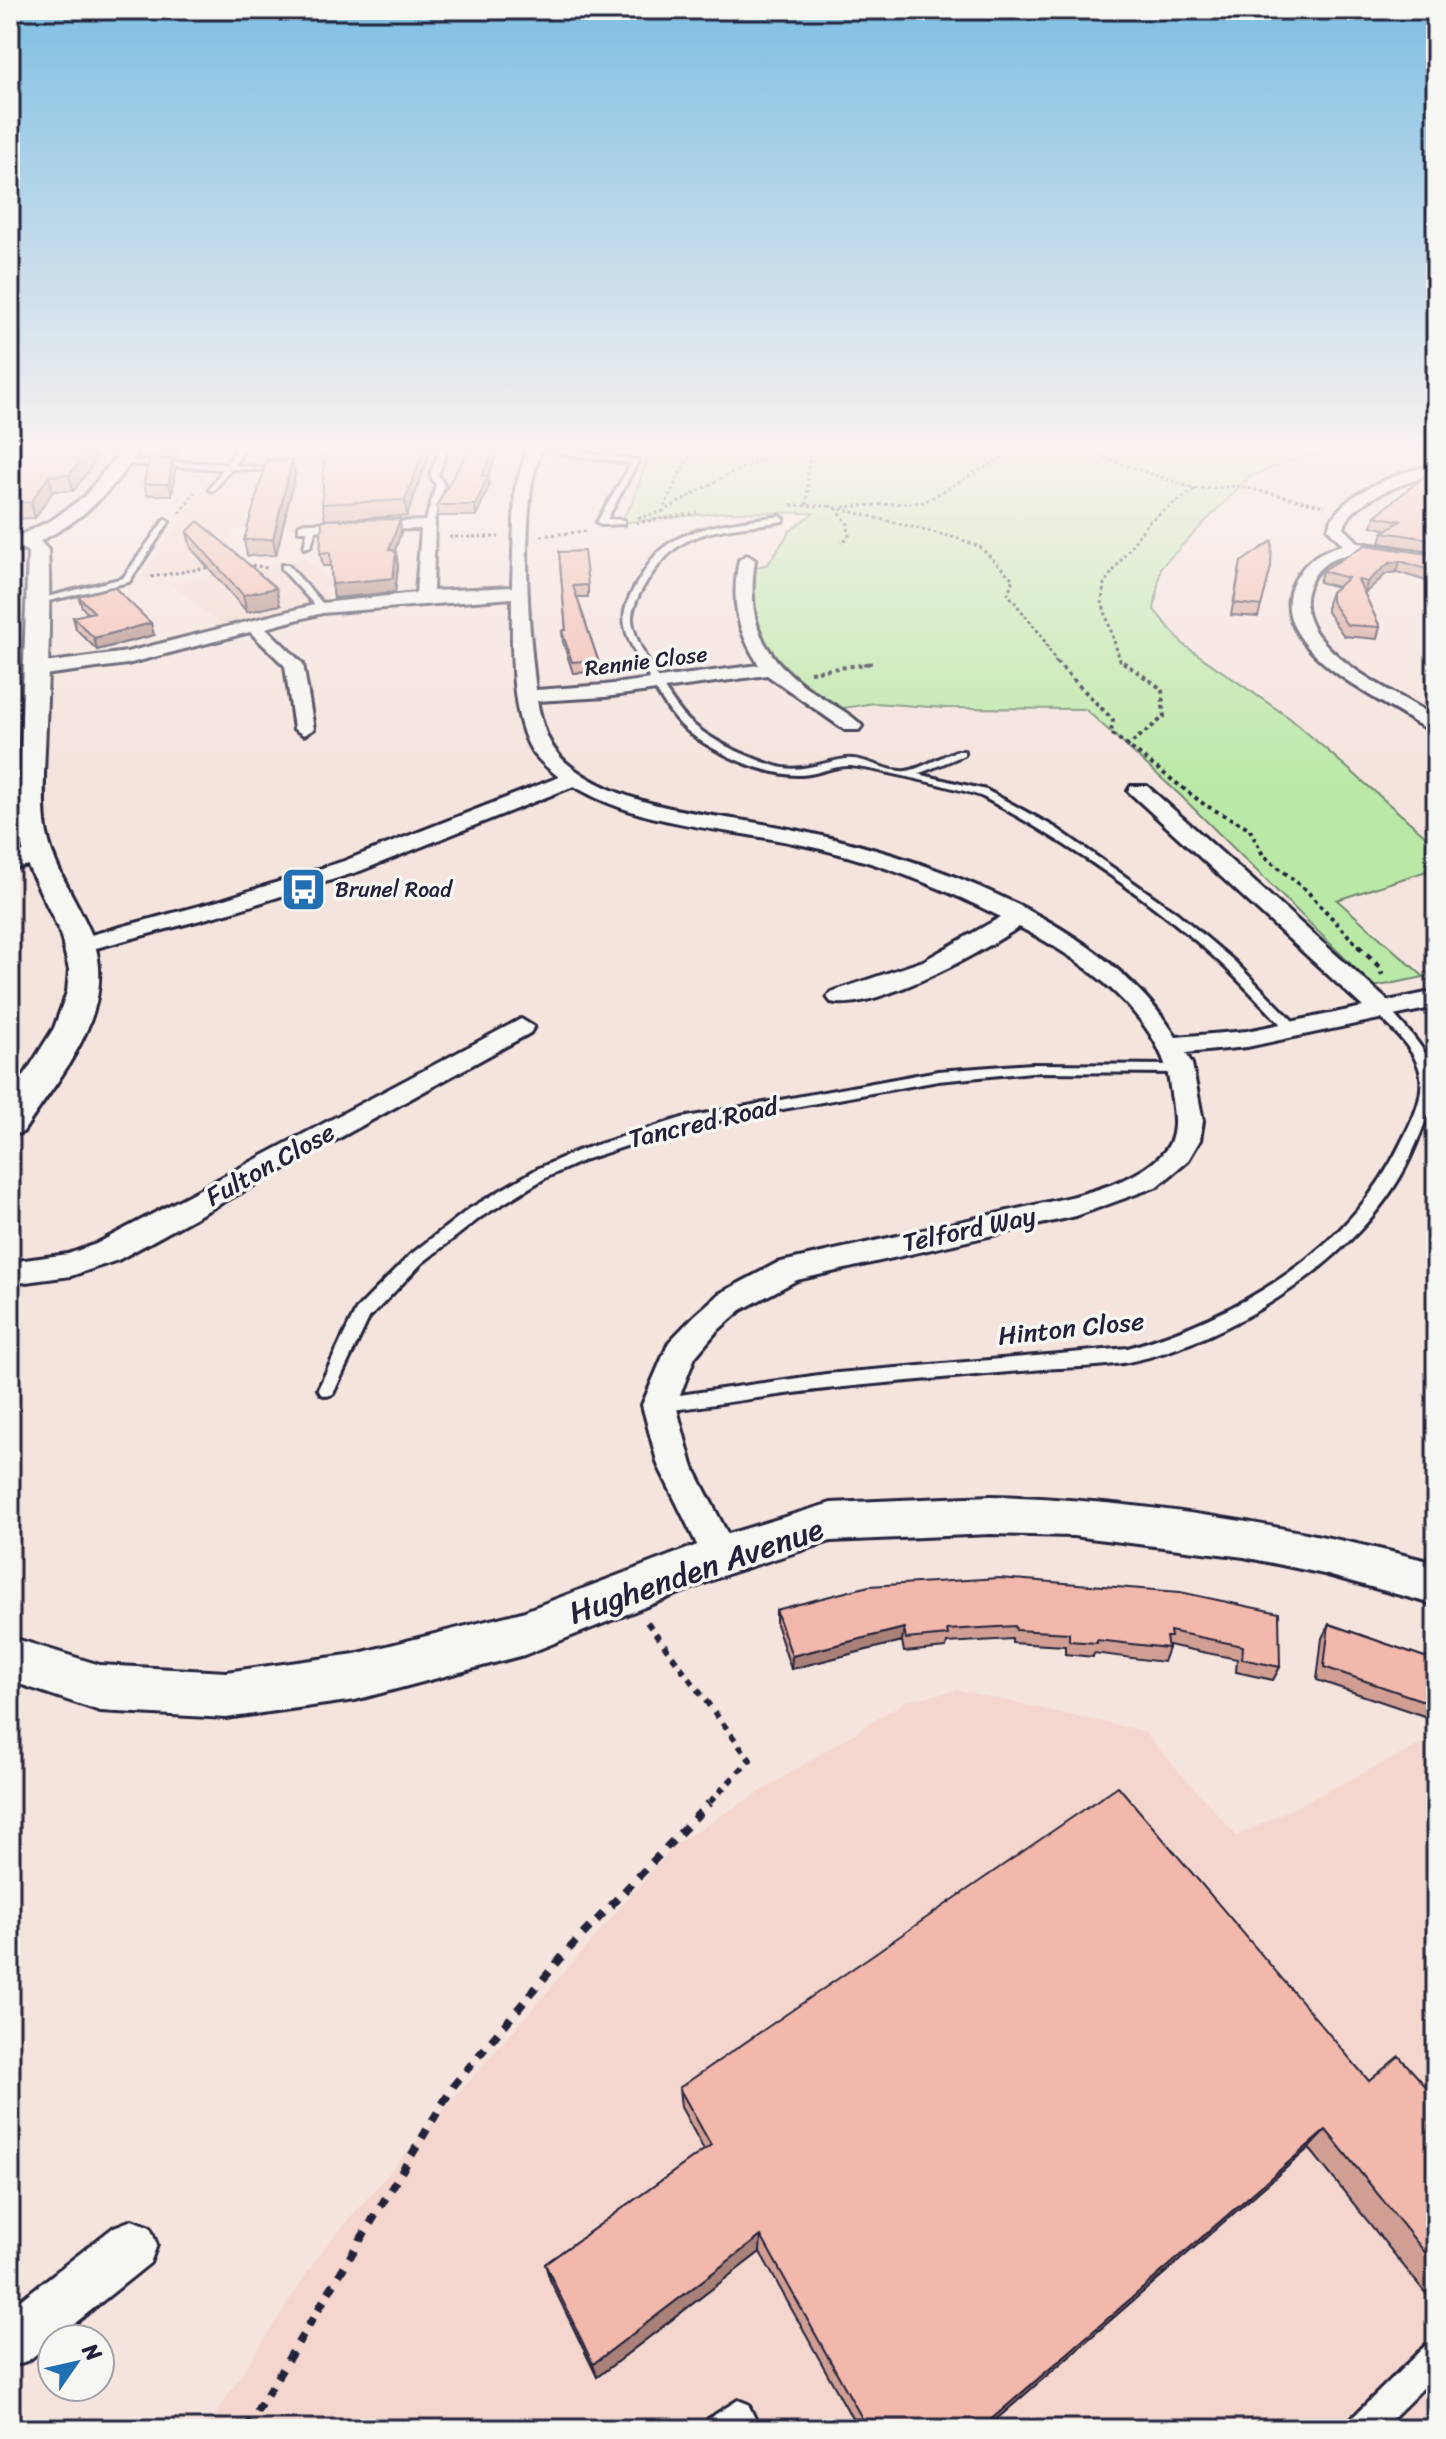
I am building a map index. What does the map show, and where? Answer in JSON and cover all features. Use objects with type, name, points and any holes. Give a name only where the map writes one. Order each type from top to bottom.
[{"type":"street","points":[[10,1124],[60,1047],[83,990],[81,945],[38,856],[32,828],[30,783],[40,600],[38,560]]},
{"type":"street","points":[[424,597],[427,560]]},
{"type":"street","name":"Telford Way","points":[[522,560],[521,592],[533,737],[557,765],[576,778],[644,806],[795,836],[884,859],[924,874],[1016,918],[1111,973],[1155,1020],[1176,1058],[1188,1091],[1189,1129],[1182,1146],[1167,1165],[1148,1179],[1119,1193],[1076,1206],[848,1255],[788,1271],[759,1284],[730,1302],[681,1351],[659,1405]]},
{"type":"street","points":[[747,560],[741,615],[748,634],[774,673],[852,726]]},
{"type":"street","points":[[1319,560],[1309,568],[1296,598],[1303,627],[1327,656],[1343,668],[1436,726]]},
{"type":"street","points":[[36,670],[127,658],[322,608],[424,597],[521,592]]},
{"type":"street","points":[[253,625],[294,664],[304,729]]},
{"type":"street","name":"Rennie Close","points":[[528,696],[774,673]]},
{"type":"street","points":[[81,945],[226,906],[352,866],[576,778]]},
{"type":"street","name":"Hinton Close","points":[[1139,791],[1380,1008]]},
{"type":"street","points":[[10,862],[38,856]]},
{"type":"street","points":[[840,997],[940,965],[1016,918]]},
{"type":"street","name":"Tancred Road","points":[[1176,1058],[1380,1008],[1436,999]]},
{"type":"street","name":"Fulton Close","points":[[10,1273],[71,1265],[107,1252],[521,1027]]},
{"type":"street","points":[[659,1405],[675,1465],[721,1556]]},
{"type":"street","name":"Hughenden Avenue","points":[[10,1659],[100,1688],[226,1695],[355,1677],[524,1633],[721,1556],[831,1522],[991,1515],[1073,1517],[1244,1538],[1436,1584]]},
{"type":"street","points":[[10,2341],[132,2245]]},
{"type":"lane","points":[[40,600],[126,580],[140,560]]},
{"type":"lane","points":[[657,560],[635,595],[627,617],[632,639],[672,707],[703,737],[758,765],[803,772],[849,762],[982,792],[1052,831],[1203,940],[1293,1029]]},
{"type":"lane","points":[[285,567],[322,608]]},
{"type":"lane","points":[[909,774],[960,753]]},
{"type":"lane","name":"Hinton Close","points":[[659,1405],[841,1380],[1128,1355],[1171,1345],[1255,1305],[1316,1262],[1373,1204],[1405,1159],[1430,1090],[1427,1069],[1409,1040],[1380,1008]]},
{"type":"lane","name":"Tancred Road","points":[[327,1389],[362,1314],[407,1268],[475,1213],[582,1155],[682,1123],[938,1076],[1176,1058]]},
{"type":"lane","points":[[1361,2429],[1436,2355]]},
{"type":"lane","points":[[718,2429],[738,2414],[745,2429]]},
{"type":"path","points":[[993,560],[1013,579],[1008,594],[1041,635],[1057,664],[1113,720],[1111,733],[1125,748],[1147,758],[1205,805],[1249,828],[1263,855],[1306,890],[1337,926],[1380,967],[1386,984],[1408,1003]]},
{"type":"path","points":[[1121,560],[1104,584],[1102,602],[1120,660],[1162,689],[1164,717],[1125,748]]},
{"type":"path","points":[[242,564],[258,567]]},
{"type":"path","points":[[149,577],[214,567]]},
{"type":"path","points":[[774,673],[873,663]]},
{"type":"path","points":[[246,2429],[454,2085],[567,1951],[750,1760],[648,1626],[631,1591]]},
{"type":"shaded area","points":[[152,560],[236,562],[140,578]]},
{"type":"shaded area","points":[[307,560],[334,587],[321,590],[329,599],[221,625],[169,583]]},
{"type":"shaded area","points":[[957,1690],[1143,1731],[1237,1836],[1436,1737],[1436,2429],[206,2429],[323,2249],[676,1844],[906,1701]]},
{"type":"green space","points":[[771,560],[1168,560],[1161,567],[1154,610],[1184,645],[1291,719],[1436,845],[1436,868],[1337,900],[1424,977],[1374,987],[1179,794],[1085,709],[945,708],[874,703],[838,709],[813,695],[778,665],[749,621],[752,568],[768,564]]},
{"type":"building","points":[[212,560],[243,560],[276,588],[243,595]]},
{"type":"building","points":[[330,560],[395,560],[393,578],[332,584]]},
{"type":"building","points":[[560,560],[585,560],[588,585],[573,586],[598,660],[572,662],[562,631],[566,630]]},
{"type":"building","points":[[1271,560],[1261,606],[1234,603],[1241,562]]},
{"type":"building","points":[[1340,560],[1436,560],[1436,572],[1400,561],[1389,563],[1367,582],[1358,580],[1380,627],[1347,625],[1331,601],[1331,592],[1348,578],[1322,571]]},
{"type":"building","points":[[114,587],[151,623],[94,638],[73,617],[94,612],[78,596]]},
{"type":"building","points":[[999,1578],[1180,1592],[1279,1613],[1280,1667],[1242,1659],[1243,1646],[1170,1631],[1171,1637],[1166,1637],[1168,1648],[1097,1640],[1097,1643],[1069,1641],[1069,1633],[1016,1630],[1015,1626],[947,1630],[948,1635],[906,1639],[904,1628],[792,1656],[776,1610],[869,1586]]},
{"type":"building","points":[[1329,1624],[1436,1661],[1436,1705],[1324,1667]]},
{"type":"building","points":[[1118,1786],[1369,2081],[1399,2056],[1436,2098],[1436,2266],[1326,2130],[980,2429],[868,2429],[761,2236],[593,2364],[545,2264],[711,2145],[679,2088]]},
{"type":"place","name":"Brunel Road","points":[[304,889]]}]
